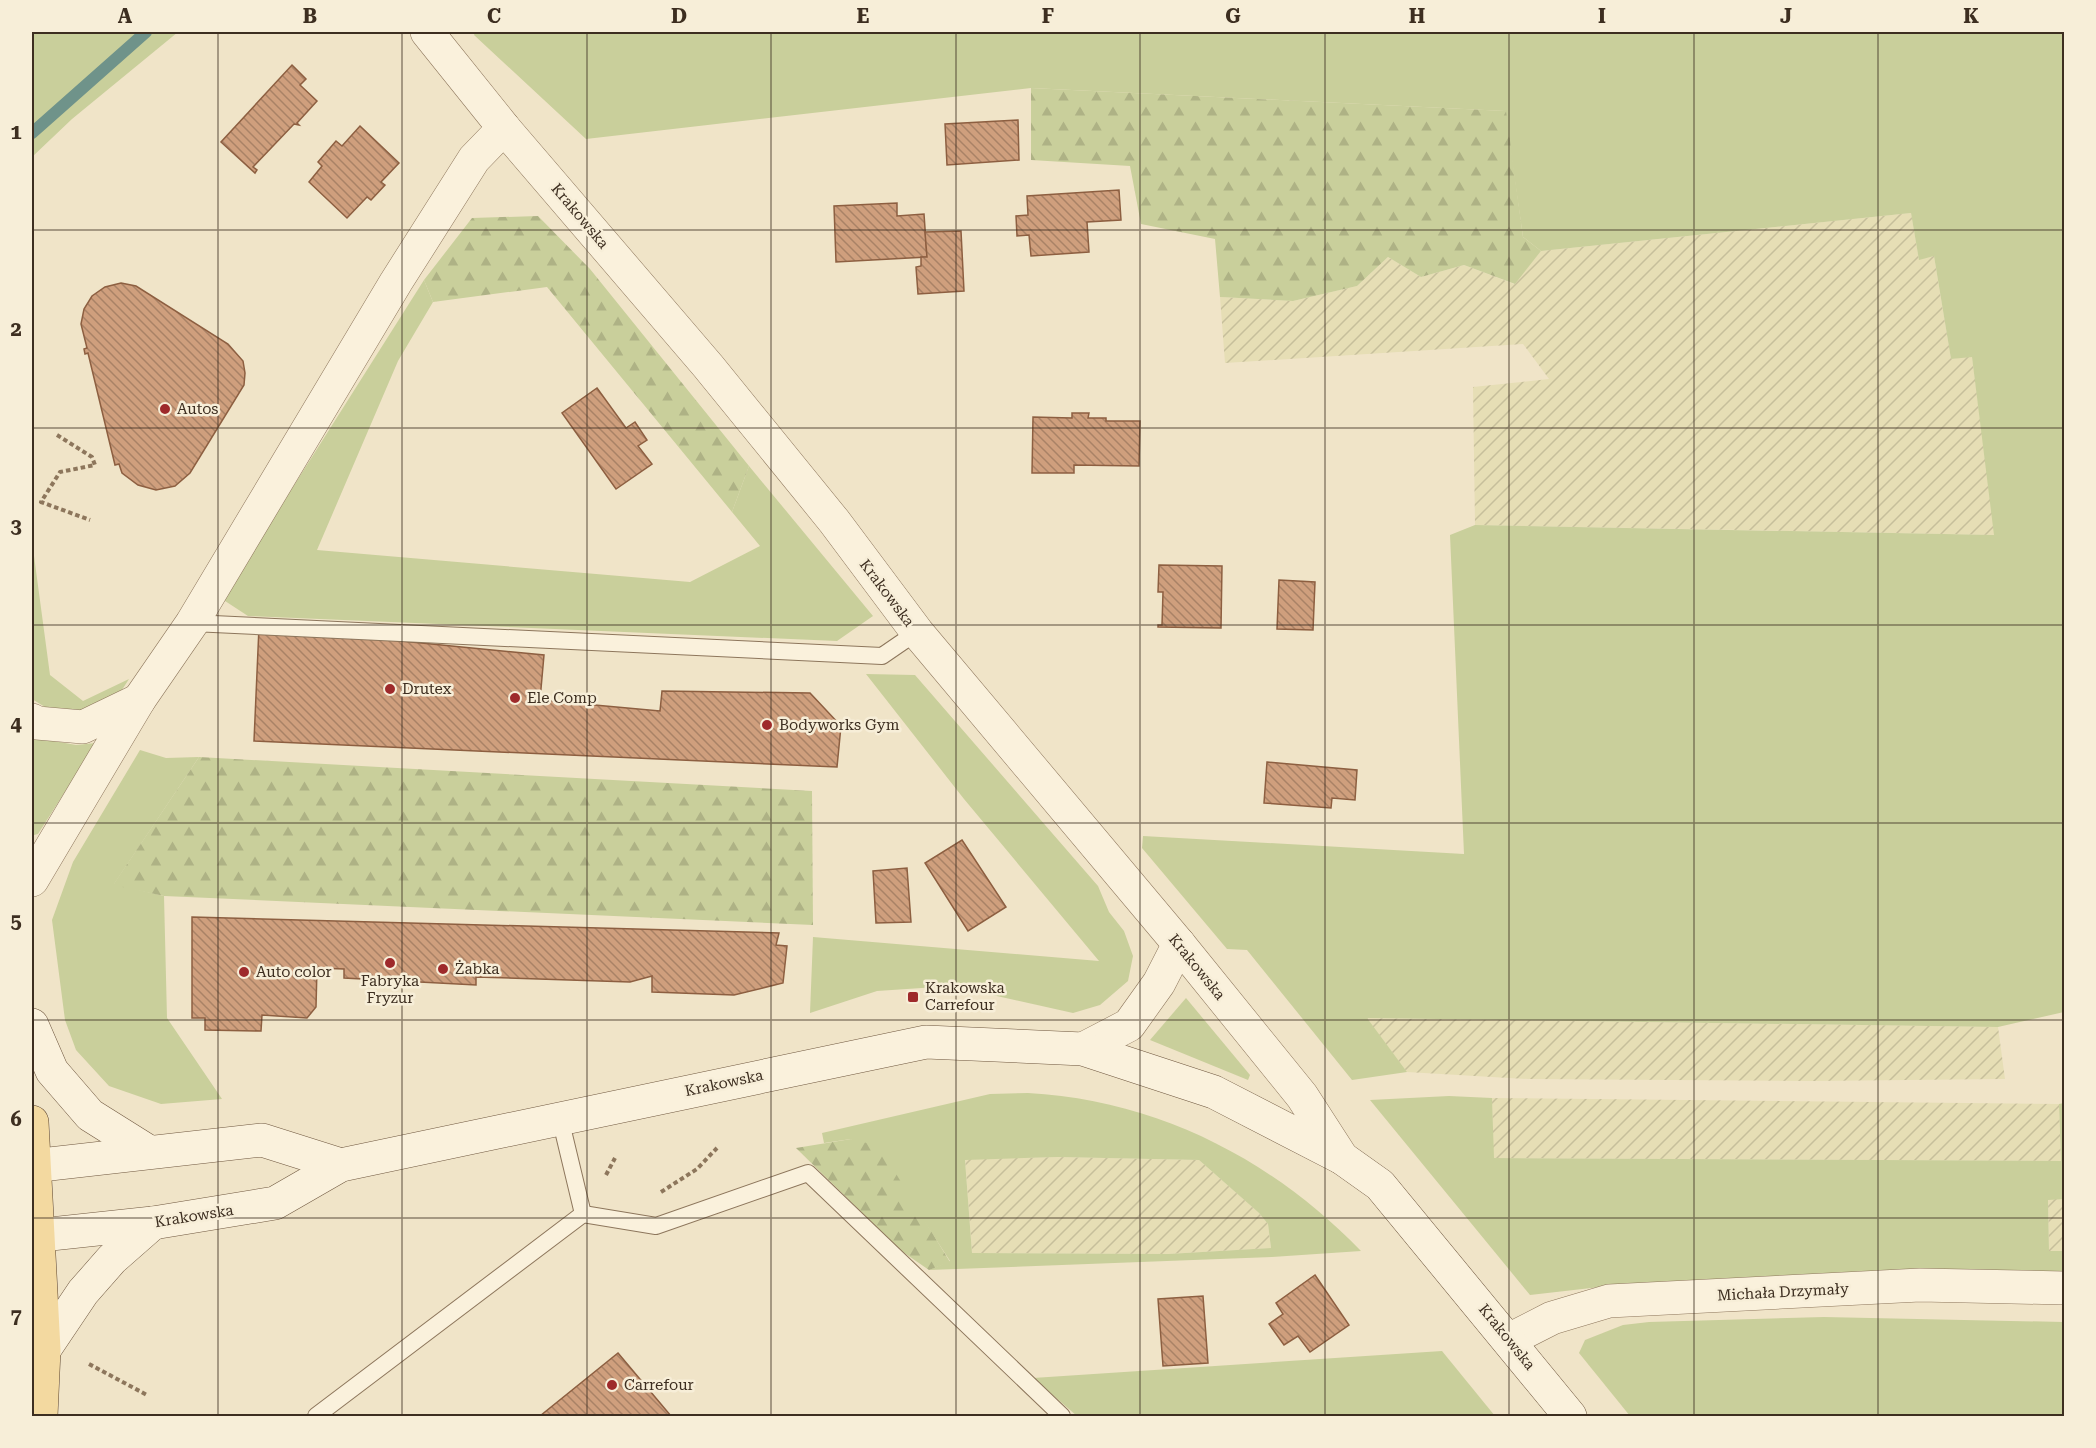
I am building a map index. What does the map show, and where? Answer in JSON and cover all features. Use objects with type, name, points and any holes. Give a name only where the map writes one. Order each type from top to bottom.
[{"type":"main road","points":[[32,1122],[35,1235],[44,1350],[41,1416]]},
{"type":"street","name":"Krakowska","points":[[427,32],[504,128],[715,375],[834,521],[917,632],[1179,944],[1302,1096],[1342,1158]]},
{"type":"street","points":[[32,880],[139,700],[192,623],[396,282],[474,159],[504,128]]},
{"type":"street","points":[[32,720],[37,723],[83,727],[139,700]]},
{"type":"street","points":[[1083,1049],[1130,1025],[1159,983],[1179,944]]},
{"type":"street","points":[[32,1025],[52,1071],[90,1115],[149,1152]]},
{"type":"street","name":"Krakowska","points":[[35,1235],[153,1223],[275,1203],[341,1165],[926,1042],[1083,1049],[1214,1092],[1342,1158],[1380,1185],[1570,1416]]},
{"type":"street","name":"Krakowska","points":[[33,1165],[262,1140],[341,1165]]},
{"type":"street","points":[[44,1350],[83,1292],[112,1259],[153,1223]]},
{"type":"street","name":"Michała Drzymały","points":[[1509,1340],[1552,1318],[1609,1301],[1920,1285],[2064,1288]]},
{"type":"lane","points":[[192,623],[882,656],[917,632]]},
{"type":"lane","points":[[560,1118],[583,1215]]},
{"type":"lane","points":[[316,1416],[583,1215],[656,1226],[808,1173],[1062,1416]]},
{"type":"path","points":[[57,435],[92,457],[95,465],[60,472],[41,502],[90,520]]},
{"type":"path","points":[[654,1197],[697,1169],[717,1148]]},
{"type":"path","points":[[605,1182],[606,1170],[615,1158]]},
{"type":"path","points":[[89,1364],[147,1395]]},
{"type":"shaded area","points":[[1911,213],[1919,259],[1934,256],[1951,359],[1972,356],[1995,535],[1475,525],[1473,387],[1549,379],[1523,344],[1225,363],[1220,297],[1293,301],[1357,286],[1388,257],[1421,277],[1464,265],[1514,284],[1541,251]]},
{"type":"shaded area","points":[[1366,1018],[1998,1027],[2005,1079],[1811,1081],[1528,1079],[1407,1072]]},
{"type":"shaded area","points":[[1492,1098],[2059,1104],[2061,1161],[1493,1158]]},
{"type":"shaded area","points":[[1058,1157],[1199,1160],[1259,1213],[1268,1224],[1271,1248],[1168,1254],[972,1253],[965,1159]]},
{"type":"shaded area","points":[[2048,1199],[2064,1199],[2064,1251],[2049,1251]]},
{"type":"green space","points":[[32,32],[178,32],[72,119],[32,157]]},
{"type":"green space","points":[[475,32],[2064,32],[2064,1012],[1998,1027],[1367,1018],[1407,1072],[1352,1080],[1247,950],[1227,949],[1142,848],[1143,836],[1464,854],[1450,535],[1475,525],[1994,535],[1972,357],[1951,359],[1934,256],[1919,260],[1911,213],[1541,251],[1523,237],[1505,111],[1031,88],[586,139],[474,35]]},
{"type":"green space","points":[[1031,88],[1506,111],[1523,237],[1541,251],[1515,284],[1464,265],[1421,277],[1388,257],[1357,286],[1293,301],[1220,297],[1215,239],[1141,224],[1130,166],[1031,160]]},
{"type":"green space","points":[[538,216],[590,269],[749,466],[732,512],[547,287],[433,302],[424,280],[472,218]]},
{"type":"green space","points":[[424,280],[433,302],[398,361],[317,550],[690,582],[760,546],[732,512],[749,466],[873,616],[837,641],[248,616],[222,599]]},
{"type":"green space","points":[[32,541],[50,675],[83,701],[129,679],[118,696],[73,713],[45,707],[32,699]]},
{"type":"green space","points":[[866,674],[915,675],[1098,886],[1109,912],[1124,931],[1133,956],[1128,981],[1100,1005],[1073,1013],[952,986],[877,991],[810,1013],[813,937],[1099,961],[964,799]]},
{"type":"green space","points":[[32,737],[76,745],[96,743],[38,834],[34,835],[32,832]]},
{"type":"green space","points":[[140,750],[166,758],[199,757],[114,884],[164,896],[167,1018],[222,1099],[161,1104],[109,1086],[76,1050],[65,1020],[52,920],[73,862]]},
{"type":"green space","points":[[199,757],[812,791],[813,925],[164,896],[113,885]]},
{"type":"green space","points":[[1186,998],[1250,1075],[1248,1080],[1150,1040]]},
{"type":"green space","points":[[1028,1093],[1076,1098],[1122,1108],[1167,1122],[1210,1140],[1251,1162],[1290,1188],[1361,1251],[1272,1257],[929,1270],[950,1261],[904,1190],[851,1139],[824,1143],[822,1133],[990,1094]],"holes":[[[1058,1157],[1199,1160],[1259,1213],[1268,1224],[1271,1248],[1168,1254],[972,1253],[965,1160]]]},
{"type":"green space","points":[[1449,1096],[1492,1098],[1494,1158],[2061,1161],[2059,1104],[2064,1103],[2064,1199],[2048,1200],[2049,1251],[2064,1251],[2064,1281],[1600,1287],[1530,1295],[1370,1100]]},
{"type":"green space","points":[[851,1139],[879,1146],[950,1262],[929,1270],[900,1250],[796,1148]]},
{"type":"green space","points":[[1824,1317],[2064,1322],[2064,1416],[1630,1416],[1579,1353],[1585,1340],[1623,1325],[1649,1322]]},
{"type":"green space","points":[[1442,1351],[1495,1416],[1077,1416],[1033,1378]]},
{"type":"building","points":[[292,65],[306,79],[300,85],[317,101],[297,123],[299,125],[294,124],[253,167],[257,170],[255,173],[221,142]]},
{"type":"building","points":[[1018,120],[1019,160],[947,165],[945,124]]},
{"type":"building","points":[[360,126],[399,163],[381,182],[385,185],[371,200],[367,197],[347,218],[309,182],[322,166],[318,162],[336,141],[342,146]]},
{"type":"building","points":[[1119,190],[1121,220],[1087,222],[1089,252],[1031,256],[1029,235],[1017,236],[1016,216],[1028,215],[1027,196]]},
{"type":"building","points":[[897,203],[897,216],[924,214],[927,257],[836,262],[834,206]]},
{"type":"building","points":[[961,231],[964,291],[918,294],[916,267],[921,266],[921,257],[927,257],[925,232]]},
{"type":"building","name":"Autos","points":[[121,283],[136,286],[228,344],[243,361],[244,385],[190,473],[175,486],[156,490],[138,485],[122,473],[119,464],[115,465],[88,353],[85,354],[84,349],[87,348],[81,324],[84,309],[92,296],[105,287]]},
{"type":"building","points":[[597,388],[626,428],[635,422],[647,440],[638,446],[652,464],[616,489],[562,413]]},
{"type":"building","points":[[1072,413],[1089,413],[1088,418],[1106,418],[1106,421],[1140,421],[1139,466],[1074,465],[1074,473],[1032,473],[1033,417],[1072,418]]},
{"type":"building","points":[[1159,565],[1222,566],[1221,628],[1158,627],[1162,625],[1163,592],[1158,592]]},
{"type":"building","points":[[1279,580],[1315,582],[1313,630],[1277,629]]},
{"type":"building","points":[[259,627],[544,655],[540,700],[660,711],[662,691],[810,693],[841,726],[837,767],[254,741]]},
{"type":"building","points":[[1267,762],[1357,770],[1355,800],[1332,798],[1331,808],[1264,803]]},
{"type":"building","points":[[962,840],[1006,907],[968,931],[925,863]]},
{"type":"building","points":[[907,868],[911,922],[876,923],[873,871]]},
{"type":"building","points":[[192,917],[779,933],[776,945],[787,946],[783,983],[734,995],[652,992],[652,976],[630,982],[476,977],[476,985],[344,978],[344,969],[317,968],[316,1007],[307,1018],[262,1015],[261,1031],[205,1030],[205,1018],[192,1018]]},
{"type":"building","points":[[1315,1275],[1349,1325],[1310,1352],[1298,1336],[1284,1345],[1269,1324],[1283,1314],[1276,1303]]},
{"type":"building","points":[[1203,1296],[1208,1363],[1163,1366],[1158,1299]]},
{"type":"building","name":"Carrefour","points":[[618,1353],[671,1416],[540,1416]]},
{"type":"waterway","points":[[32,133],[146,32]]},
{"type":"place","name":"Autos","points":[[165,409]]},
{"type":"place","name":"Drutex","points":[[390,689]]},
{"type":"place","name":"Ele Comp","points":[[515,698]]},
{"type":"place","name":"Bodyworks Gym","points":[[767,725]]},
{"type":"place","name":"Fabryka Fryzur","points":[[390,963]]},
{"type":"place","name":"Żabka","points":[[443,969]]},
{"type":"place","name":"Auto color","points":[[244,972]]},
{"type":"place","name":"Krakowska Carrefour","points":[[913,997]]},
{"type":"place","name":"Carrefour","points":[[612,1385]]}]
